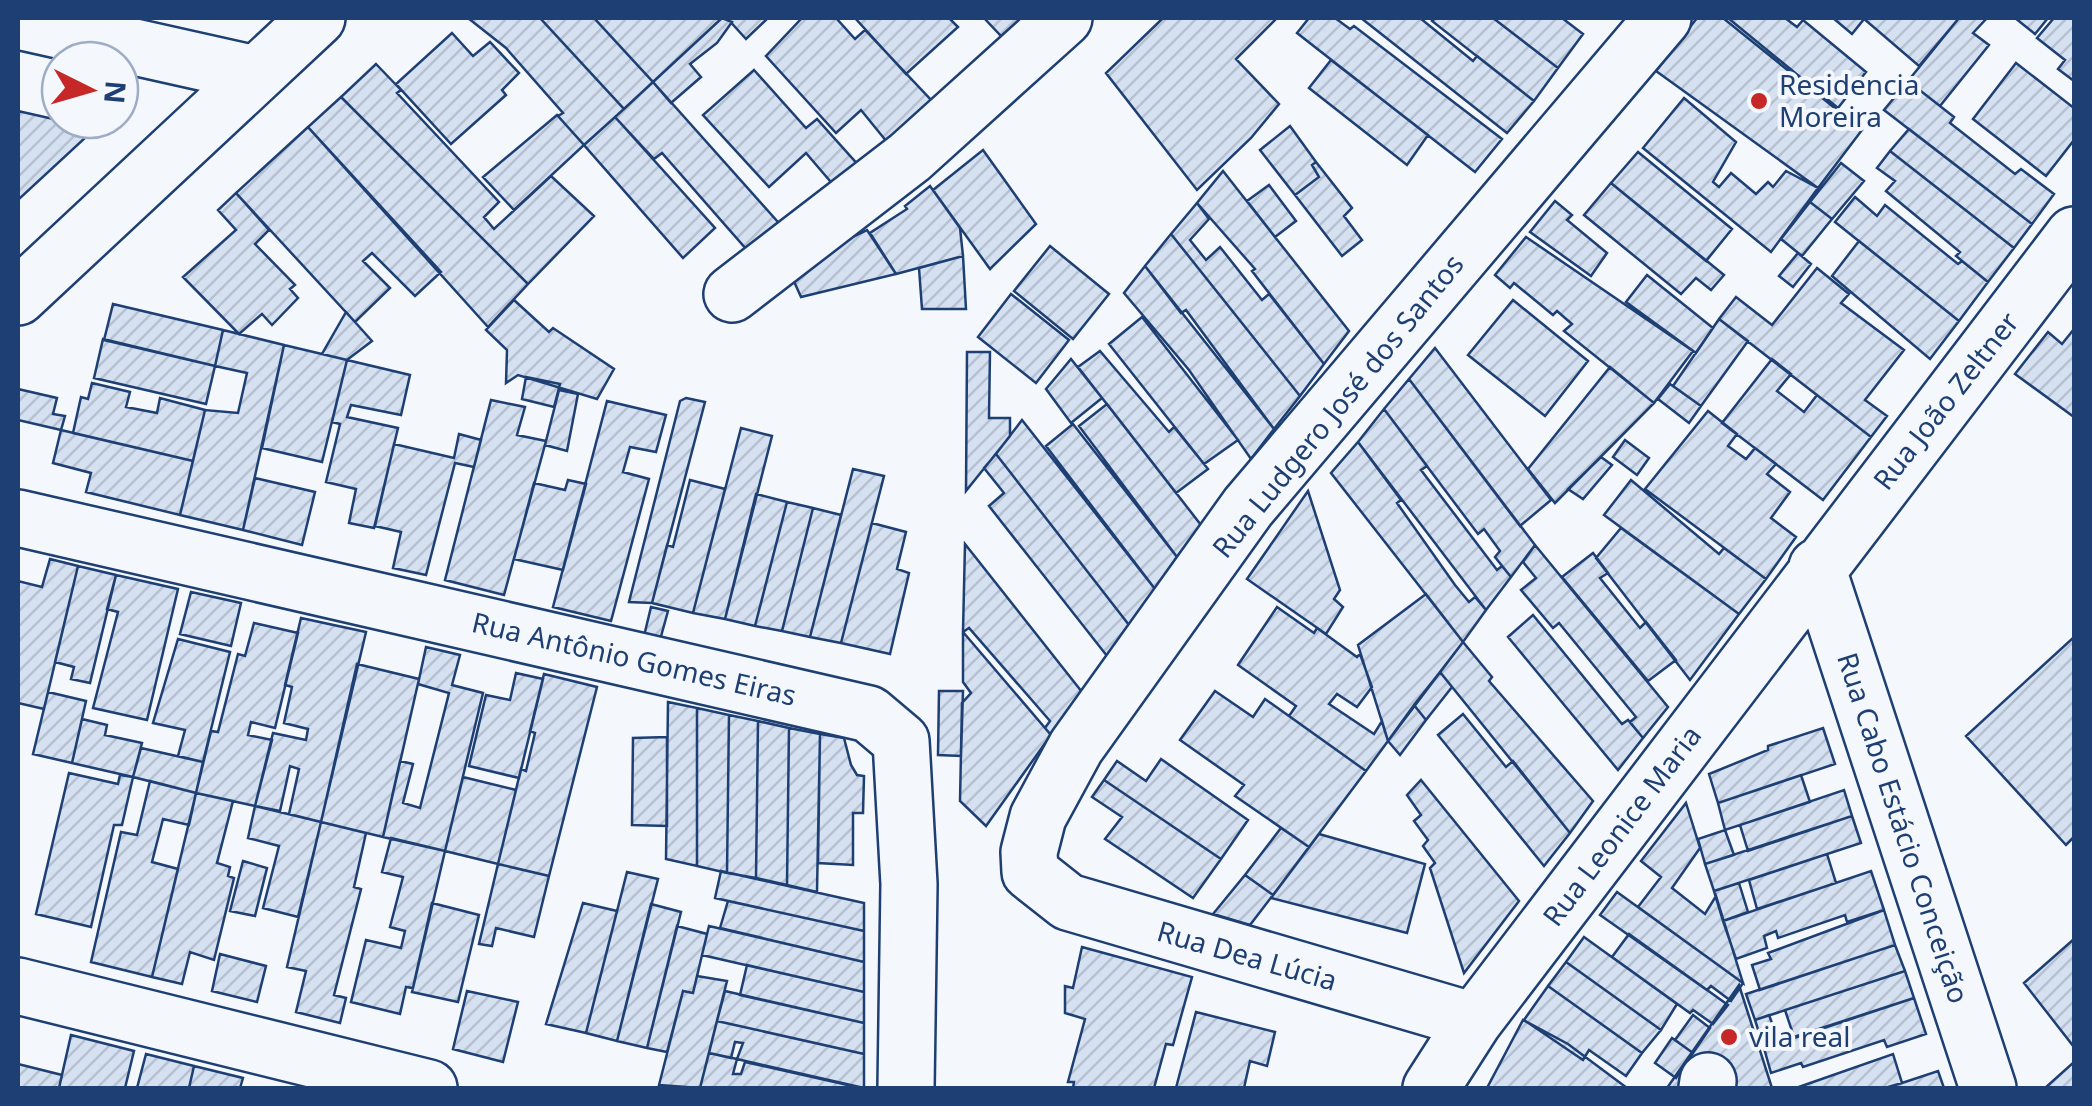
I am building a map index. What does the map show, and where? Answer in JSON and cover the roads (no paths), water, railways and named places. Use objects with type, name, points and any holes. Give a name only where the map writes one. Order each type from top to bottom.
[{"type":"street","points":[[18,296],[317,18]]},
{"type":"street","points":[[732,294],[910,157],[1064,18]]},
{"type":"street","name":"Rua Ludgero José dos Santos","points":[[1030,872],[1032,835],[1038,817],[1076,747],[1248,507],[1663,18]]},
{"type":"street","points":[[18,20],[254,74]]},
{"type":"street","name":"Rua João Zeltner","points":[[1817,567],[2074,235]]},
{"type":"street","name":"Rua Antônio Gomes Eiras","points":[[18,518],[626,656],[869,714],[883,722],[902,741],[910,884],[906,1088]]},
{"type":"street","name":"Rua Leonice Maria","points":[[1431,1088],[1474,1020],[1817,567]]},
{"type":"street","name":"Rua Cabo Estácio Conceição","points":[[1817,567],[1988,1088]]},
{"type":"street","name":"Rua Dea Lúcia","points":[[1030,872],[1068,902],[1092,911],[1474,1020]]},
{"type":"street","points":[[18,986],[429,1088]]},
{"type":"place","name":"Residencia Moreira","points":[[1759,101]]},
{"type":"place","name":"vila real","points":[[1729,1037]]}]
